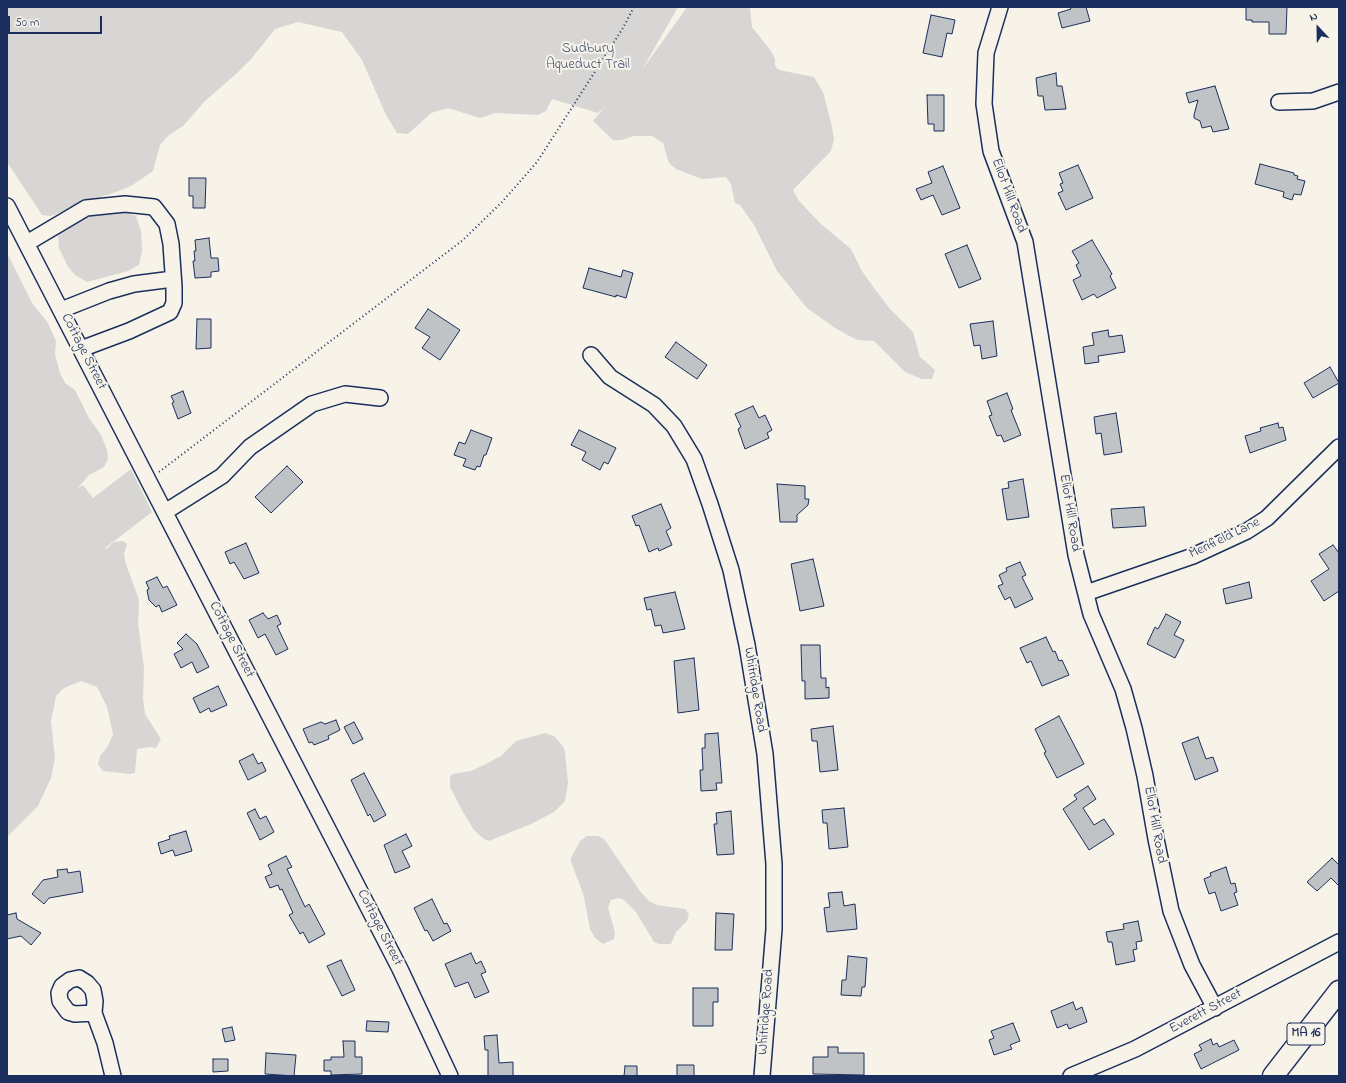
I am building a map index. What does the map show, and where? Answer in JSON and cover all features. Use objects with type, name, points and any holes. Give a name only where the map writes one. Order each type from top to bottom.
[{"type":"main road","name":"MA 16","points":[[1273,1076],[1339,991]]},
{"type":"street","name":"Eliot Hill Road","points":[[1000,7],[986,53],[984,104],[991,151],[1025,242],[1076,555],[1091,614],[1123,689],[1146,776],[1162,873],[1172,911],[1192,965],[1215,1008]]},
{"type":"street","points":[[1279,102],[1313,101],[1339,92]]},
{"type":"street","points":[[27,243],[86,208],[125,204],[154,207],[167,224],[174,303],[170,312],[129,332],[81,349]]},
{"type":"street","name":"Cottage Street","points":[[7,206],[149,479],[400,969],[450,1076]]},
{"type":"street","points":[[61,310],[109,291],[134,284],[173,279]]},
{"type":"street","name":"Whitridge Road","points":[[591,355],[610,377],[654,405],[674,426],[694,460],[731,570],[747,645],[765,754],[774,864],[774,929],[762,1076]]},
{"type":"street","points":[[165,512],[222,476],[250,446],[312,404],[345,394],[380,398]]},
{"type":"street","name":"Merifield Lane","points":[[1086,593],[1193,556],[1246,531],[1267,518],[1339,447]]},
{"type":"street","name":"Everett Street","points":[[1071,1076],[1135,1049],[1339,942]]},
{"type":"street","points":[[94,1013],[105,1043],[113,1076]]},
{"type":"path","points":[[149,479],[463,240],[497,208],[537,162],[623,28],[634,7]]},
{"type":"green space","name":"Sudbury Aqueduct Trail","points":[[7,7],[678,7],[642,70],[687,7],[750,7],[752,27],[771,51],[775,59],[775,66],[779,70],[814,77],[823,92],[831,122],[834,139],[831,151],[793,190],[799,201],[821,224],[851,249],[862,271],[874,288],[890,309],[913,332],[920,357],[935,370],[932,379],[922,379],[905,372],[874,341],[857,340],[835,328],[807,308],[777,271],[754,225],[740,205],[735,203],[731,184],[726,177],[702,179],[676,169],[669,163],[663,143],[652,136],[634,136],[621,140],[613,140],[593,121],[605,107],[598,113],[552,99],[546,111],[538,115],[495,113],[480,118],[448,108],[431,113],[408,134],[397,133],[386,115],[362,60],[342,32],[298,22],[275,29],[252,58],[236,74],[205,101],[183,126],[169,135],[160,145],[153,171],[131,186],[116,192],[82,203],[51,216],[42,215],[7,162]]},
{"type":"green space","points":[[120,210],[136,216],[141,231],[142,251],[139,265],[128,271],[87,282],[75,275],[68,267],[59,248],[58,236],[62,229],[83,218]]},
{"type":"green space","points":[[7,253],[32,303],[48,323],[56,341],[55,355],[60,373],[65,383],[75,390],[89,418],[101,435],[107,450],[108,459],[104,467],[89,475],[77,489],[83,485],[93,498],[131,469],[152,512],[105,548],[106,549],[114,542],[123,541],[127,544],[124,554],[126,564],[139,600],[138,624],[144,667],[143,698],[145,714],[161,739],[156,748],[151,747],[137,749],[135,773],[130,774],[103,771],[98,764],[100,756],[108,746],[113,734],[107,707],[97,687],[81,681],[64,688],[56,696],[51,721],[55,758],[51,778],[38,806],[7,837]]},
{"type":"green space","points":[[545,733],[554,736],[565,751],[568,783],[565,801],[554,812],[531,824],[489,841],[484,839],[474,830],[463,812],[450,787],[450,777],[452,774],[471,771],[501,756],[516,741]]},
{"type":"green space","points":[[587,836],[598,836],[604,839],[640,891],[649,901],[657,905],[685,909],[689,914],[687,921],[676,932],[671,944],[659,944],[654,942],[636,912],[624,900],[619,898],[611,900],[608,907],[615,933],[614,939],[603,944],[595,938],[590,929],[583,893],[571,862],[571,858],[580,841]]},
{"type":"building","points":[[1070,7],[1086,7],[1090,21],[1062,28],[1058,13],[1071,9]]},
{"type":"building","points":[[1246,7],[1287,7],[1286,34],[1269,34],[1269,22],[1252,22],[1252,20],[1246,20]]},
{"type":"building","points":[[931,15],[955,20],[952,34],[947,33],[942,57],[923,53]]},
{"type":"building","points":[[1056,73],[1057,86],[1062,86],[1066,109],[1045,110],[1043,96],[1038,96],[1036,78]]},
{"type":"building","points":[[1215,86],[1229,129],[1213,132],[1211,126],[1202,128],[1200,121],[1194,118],[1198,100],[1189,103],[1186,93]]},
{"type":"building","points":[[927,95],[944,95],[944,131],[934,131],[934,124],[928,124]]},
{"type":"building","points":[[1260,164],[1294,173],[1294,175],[1298,176],[1297,179],[1305,181],[1301,195],[1294,194],[1292,200],[1283,197],[1284,192],[1255,184]]},
{"type":"building","points":[[1078,165],[1093,198],[1066,210],[1058,193],[1063,191],[1060,184],[1063,183],[1059,173]]},
{"type":"building","points":[[943,166],[960,208],[942,215],[933,195],[921,200],[916,189],[932,183],[928,172]]},
{"type":"building","points":[[189,178],[206,178],[205,208],[193,208],[193,196],[189,196]]},
{"type":"building","points":[[209,238],[211,258],[218,258],[219,271],[211,272],[211,277],[195,278],[193,261],[195,261],[194,251],[196,251],[195,240]]},
{"type":"building","points":[[1092,240],[1112,274],[1110,276],[1116,288],[1097,298],[1094,294],[1082,300],[1073,280],[1081,276],[1076,265],[1079,263],[1072,251]]},
{"type":"building","points":[[967,245],[981,279],[959,288],[945,254]]},
{"type":"building","points":[[589,268],[621,277],[623,270],[633,273],[626,298],[616,295],[616,297],[583,288]]},
{"type":"building","points":[[428,309],[460,330],[440,360],[422,348],[430,337],[415,328]]},
{"type":"building","points":[[197,319],[211,319],[211,348],[196,349]]},
{"type":"building","points":[[993,321],[997,356],[982,359],[980,345],[974,346],[970,324]]},
{"type":"building","points":[[1108,330],[1109,337],[1122,335],[1125,352],[1098,356],[1099,362],[1085,364],[1083,347],[1094,345],[1092,333]]},
{"type":"building","points":[[676,342],[707,365],[697,379],[665,357]]},
{"type":"building","points":[[1330,367],[1339,383],[1313,398],[1304,383]]},
{"type":"building","points":[[183,391],[191,413],[178,419],[171,396]]},
{"type":"building","points":[[1007,393],[1013,409],[1011,410],[1021,435],[1004,442],[1001,435],[997,436],[989,416],[992,415],[987,401]]},
{"type":"building","points":[[753,406],[759,418],[765,415],[772,430],[767,433],[769,438],[745,449],[738,429],[741,427],[735,414]]},
{"type":"building","points":[[1116,413],[1122,452],[1104,455],[1101,433],[1096,434],[1094,417]]},
{"type":"building","points":[[1278,423],[1279,428],[1283,427],[1286,440],[1250,453],[1245,436],[1261,431],[1260,428]]},
{"type":"building","points":[[471,430],[492,438],[480,467],[477,466],[475,470],[463,466],[466,459],[454,455],[459,442],[465,444]]},
{"type":"building","points":[[579,430],[616,448],[608,464],[604,462],[600,470],[582,460],[586,452],[571,445]]},
{"type":"building","points":[[287,466],[303,482],[271,513],[255,497]]},
{"type":"building","points":[[1023,479],[1029,517],[1007,520],[1002,489],[1009,488],[1008,482]]},
{"type":"building","points":[[777,484],[805,486],[805,499],[809,499],[808,505],[797,515],[797,522],[780,522]]},
{"type":"building","points":[[661,504],[671,528],[666,531],[672,545],[659,551],[658,548],[649,552],[639,525],[636,526],[632,516]]},
{"type":"building","points":[[1144,507],[1146,526],[1113,528],[1111,509]]},
{"type":"building","points":[[246,543],[259,573],[244,579],[234,562],[230,564],[225,552]]},
{"type":"building","points":[[1333,545],[1339,553],[1339,591],[1324,601],[1311,581],[1329,569],[1319,554]]},
{"type":"building","points":[[813,559],[824,606],[800,611],[791,564]]},
{"type":"building","points":[[1020,562],[1026,575],[1022,577],[1033,599],[1015,608],[1010,597],[1005,600],[998,586],[1003,584],[999,575],[1007,571],[1006,568]]},
{"type":"building","points":[[157,577],[163,588],[167,586],[177,605],[162,612],[159,605],[156,607],[149,600],[147,590],[149,589],[146,582]]},
{"type":"building","points":[[1249,582],[1252,598],[1226,604],[1223,589]]},
{"type":"building","points":[[675,592],[685,629],[663,633],[661,625],[655,626],[651,609],[647,610],[644,598]]},
{"type":"building","points":[[263,613],[268,619],[277,615],[281,624],[277,626],[288,649],[276,655],[265,634],[258,638],[249,620]]},
{"type":"building","points":[[1166,614],[1181,622],[1174,635],[1184,640],[1175,658],[1147,644],[1155,627],[1158,629]]},
{"type":"building","points":[[186,634],[197,644],[209,667],[197,673],[192,662],[181,668],[174,654],[183,649],[177,643]]},
{"type":"building","points":[[1046,637],[1053,652],[1055,651],[1059,661],[1062,660],[1069,675],[1042,686],[1031,661],[1027,663],[1020,648]]},
{"type":"building","points":[[801,645],[820,645],[821,678],[826,678],[826,688],[829,687],[829,698],[805,699],[805,681],[802,681]]},
{"type":"building","points":[[694,658],[699,710],[678,713],[674,661]]},
{"type":"building","points":[[218,686],[227,705],[211,712],[209,708],[200,713],[193,698]]},
{"type":"building","points":[[1059,716],[1084,764],[1057,778],[1044,753],[1046,752],[1035,729]]},
{"type":"building","points":[[336,720],[340,730],[328,736],[329,739],[314,745],[312,742],[309,743],[303,729],[321,722],[325,724]]},
{"type":"building","points":[[354,722],[363,739],[353,744],[344,727]]},
{"type":"building","points":[[833,726],[838,770],[820,772],[817,741],[812,741],[811,729]]},
{"type":"building","points":[[718,733],[722,783],[716,783],[717,790],[701,791],[700,770],[703,770],[702,748],[705,748],[705,734]]},
{"type":"building","points":[[1198,737],[1206,759],[1213,757],[1218,771],[1195,780],[1182,743]]},
{"type":"building","points":[[253,754],[258,764],[262,762],[266,771],[248,780],[239,761]]},
{"type":"building","points":[[364,773],[386,815],[374,822],[370,814],[368,816],[351,780]]},
{"type":"building","points":[[1088,786],[1096,799],[1083,808],[1094,825],[1104,819],[1114,834],[1089,850],[1063,809],[1077,799],[1074,795]]},
{"type":"building","points":[[844,808],[848,847],[829,849],[827,823],[823,823],[822,810]]},
{"type":"building","points":[[255,809],[260,819],[266,816],[274,832],[260,840],[247,813]]},
{"type":"building","points":[[731,811],[734,854],[717,855],[714,824],[717,824],[716,813]]},
{"type":"building","points":[[186,831],[192,851],[175,856],[173,850],[161,854],[158,843],[170,839],[169,836]]},
{"type":"building","points":[[406,834],[412,846],[402,851],[410,867],[395,873],[384,845]]},
{"type":"building","points":[[286,856],[292,867],[287,869],[305,907],[309,904],[325,934],[309,943],[303,932],[300,934],[289,915],[293,913],[282,889],[280,890],[278,885],[270,888],[265,877],[272,874],[268,865]]},
{"type":"building","points":[[1332,858],[1339,865],[1339,886],[1331,878],[1317,891],[1307,882]]},
{"type":"building","points":[[1226,867],[1231,884],[1235,883],[1237,892],[1234,893],[1238,905],[1221,911],[1215,892],[1209,894],[1204,879],[1211,876],[1210,873]]},
{"type":"building","points":[[67,869],[68,873],[80,871],[83,892],[49,898],[44,904],[32,894],[43,880],[58,877],[57,870]]},
{"type":"building","points":[[842,892],[844,906],[855,904],[857,929],[827,932],[824,908],[830,907],[828,893]]},
{"type":"building","points":[[432,899],[444,924],[447,923],[451,931],[433,941],[427,930],[425,931],[414,908]]},
{"type":"building","points":[[16,913],[17,919],[41,933],[31,945],[21,936],[7,939],[7,915]]},
{"type":"building","points":[[716,913],[734,914],[732,950],[715,950]]},
{"type":"building","points":[[1138,921],[1142,941],[1136,942],[1137,949],[1133,950],[1135,961],[1116,965],[1112,942],[1108,942],[1106,932],[1124,929],[1123,924]]},
{"type":"building","points":[[471,953],[476,964],[481,961],[486,972],[481,974],[489,992],[475,998],[468,982],[455,987],[445,964]]},
{"type":"building","points":[[848,956],[867,958],[865,987],[862,987],[861,996],[841,995],[842,980],[846,980]]},
{"type":"building","points":[[341,960],[355,990],[342,996],[327,966]]},
{"type":"building","points":[[693,988],[718,988],[718,1002],[713,1002],[713,1026],[693,1026]]},
{"type":"building","points":[[1073,1002],[1076,1010],[1082,1007],[1087,1022],[1069,1029],[1067,1024],[1057,1028],[1051,1011]]},
{"type":"building","points":[[367,1021],[389,1022],[388,1032],[366,1031]]},
{"type":"building","points":[[1013,1023],[1020,1041],[1010,1045],[1012,1049],[994,1055],[989,1040],[994,1038],[991,1031]]},
{"type":"building","points":[[232,1027],[235,1040],[225,1042],[222,1029]]},
{"type":"building","points":[[497,1035],[499,1063],[513,1062],[513,1076],[488,1076],[488,1050],[485,1050],[484,1036]]},
{"type":"building","points":[[1211,1039],[1213,1045],[1217,1043],[1219,1047],[1234,1040],[1239,1050],[1201,1069],[1194,1054],[1202,1050],[1199,1045]]},
{"type":"building","points":[[343,1041],[355,1041],[355,1057],[362,1057],[362,1074],[331,1075],[331,1071],[324,1071],[324,1060],[331,1060],[331,1057],[344,1057]]},
{"type":"building","points":[[828,1047],[838,1047],[838,1053],[864,1053],[864,1075],[813,1074],[813,1057],[828,1057]]},
{"type":"building","points":[[266,1053],[296,1055],[294,1076],[265,1074]]},
{"type":"building","points":[[213,1059],[228,1059],[228,1071],[213,1072]]},
{"type":"building","points":[[677,1065],[694,1065],[694,1076],[677,1076]]},
{"type":"building","points":[[625,1066],[637,1066],[637,1076],[624,1076]]}]
